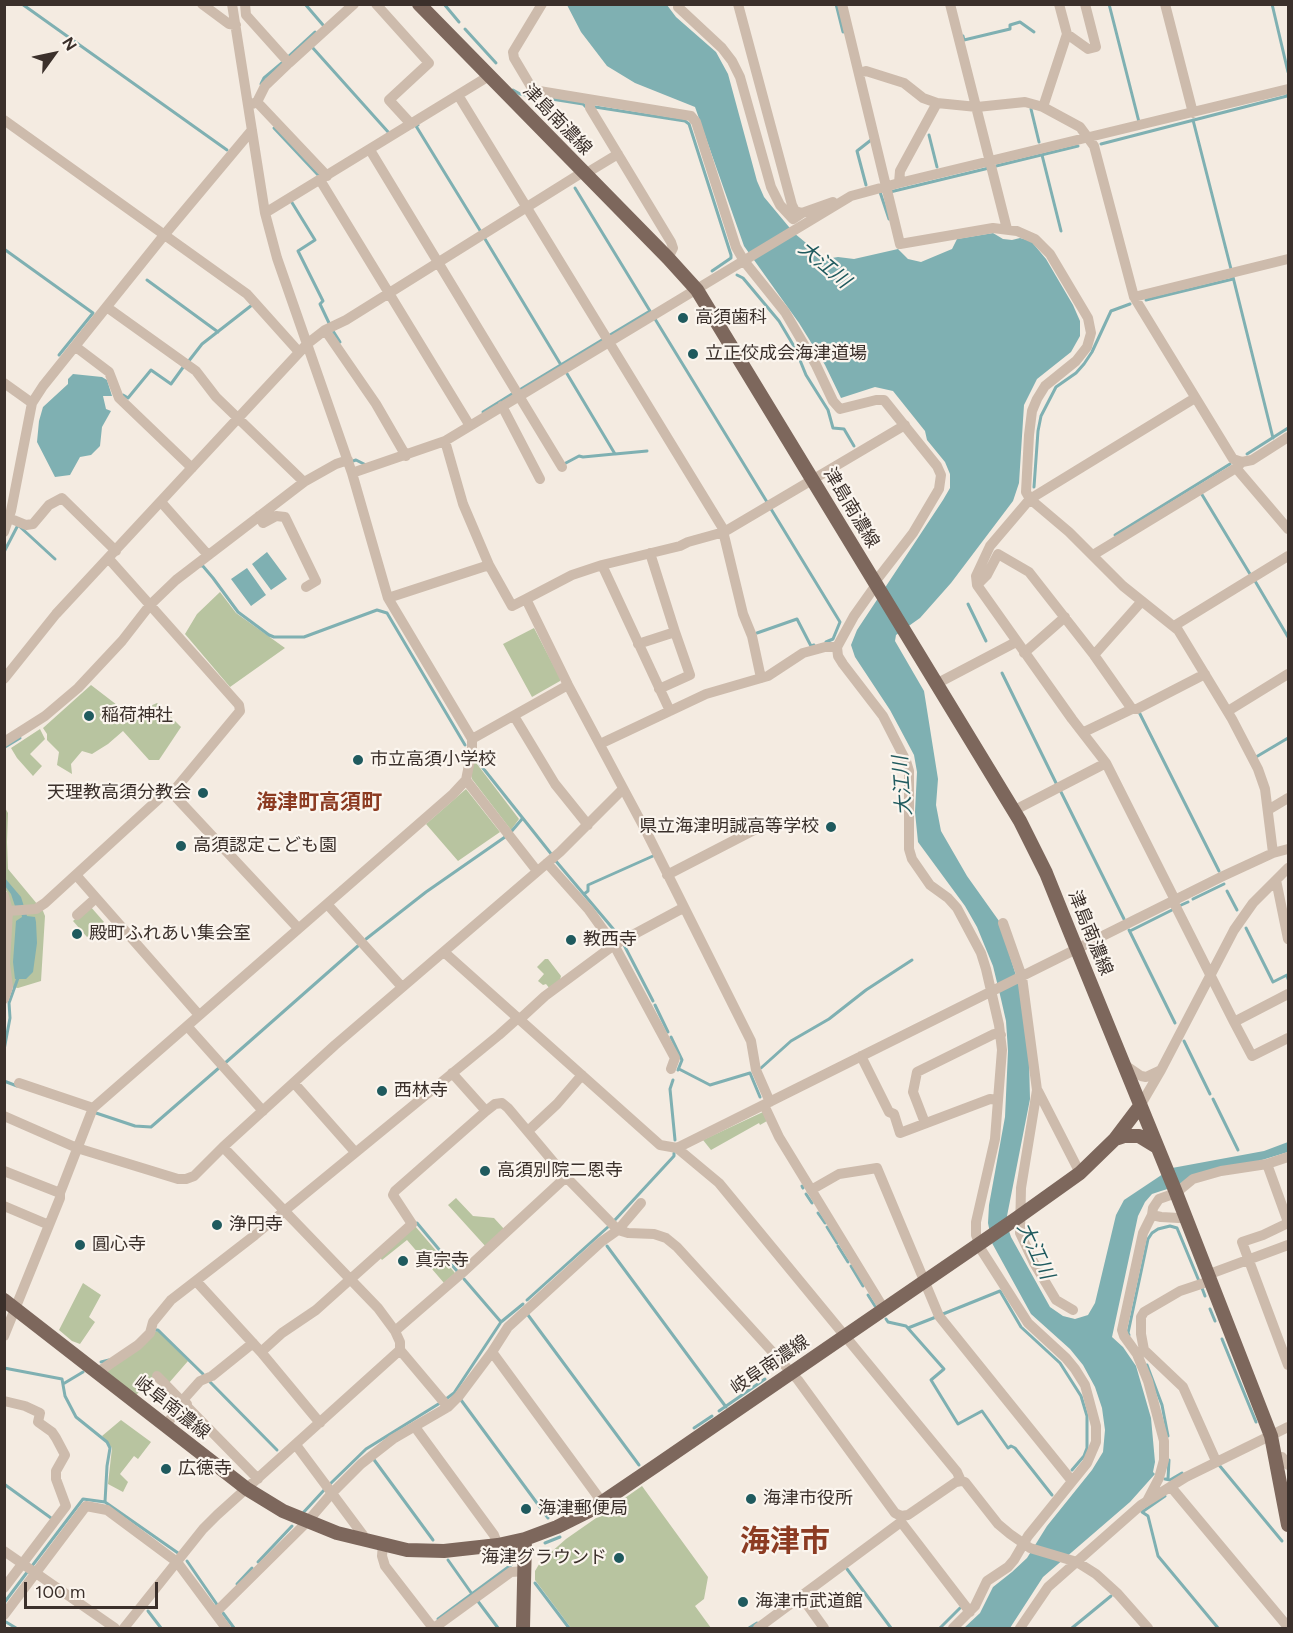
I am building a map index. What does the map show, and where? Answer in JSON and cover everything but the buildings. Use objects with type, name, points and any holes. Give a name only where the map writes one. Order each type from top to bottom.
[{"type":"main road","name":"津島南濃線","points":[[419,4],[697,290],[1013,811],[1046,873],[1140,1106]]},
{"type":"main road","name":"岐阜南濃線","points":[[4,1300],[247,1489],[283,1511],[337,1533],[407,1550],[444,1551],[498,1545],[525,1539],[557,1527],[602,1502],[791,1373],[1080,1173],[1116,1139],[1140,1106]]},
{"type":"main road","points":[[1140,1106],[1282,1462],[1288,1525]]},
{"type":"main road","points":[[1116,1139],[1124,1136],[1139,1136],[1157,1147]]},
{"type":"main road","points":[[523,1629],[525,1539]]},
{"type":"street","points":[[202,4],[230,24],[236,25]]},
{"type":"street","points":[[4,1336],[60,1198],[93,1108],[453,794],[466,780],[472,739],[388,598],[348,460],[303,348],[265,213],[252,130],[253,104],[232,4]]},
{"type":"street","points":[[245,4],[246,15],[289,63]]},
{"type":"street","points":[[253,104],[289,63],[354,4]]},
{"type":"street","points":[[376,4],[429,63],[389,100],[411,124]]},
{"type":"street","points":[[542,4],[513,52],[514,58],[533,90],[691,116],[696,122],[736,247],[785,312],[837,406],[844,408],[884,400],[937,466],[941,475],[939,489],[913,533],[854,616],[837,647],[838,656],[883,716],[906,761],[909,771],[909,849],[912,859],[930,885],[957,908],[981,953],[993,991],[1002,1050],[995,1140],[975,1235],[1028,1323],[1075,1369],[1090,1398],[1096,1426],[1096,1442],[1087,1463],[1026,1546],[1008,1567],[987,1581],[975,1606],[953,1629]]},
{"type":"street","points":[[738,4],[792,205],[795,211],[802,213]]},
{"type":"street","points":[[842,4],[900,244],[993,228],[1007,229],[1035,239],[1050,254],[1088,318],[1091,333],[1087,347],[1076,361],[1046,386],[1034,405],[1029,435],[1026,492],[1030,499],[1069,532],[1123,586],[1178,630],[1228,711],[1258,769],[1265,789],[1273,853]]},
{"type":"street","points":[[950,4],[1007,229]]},
{"type":"street","points":[[1043,107],[1066,34],[1059,4]]},
{"type":"street","points":[[1066,34],[1088,49],[1096,47],[1085,4]]},
{"type":"street","points":[[1165,4],[1193,113]]},
{"type":"street","points":[[681,5],[732,61],[740,77],[771,187],[780,205],[793,219],[824,204],[886,186],[1288,90]]},
{"type":"street","points":[[859,73],[866,71],[904,83],[923,98],[937,103],[977,107],[1025,102],[1043,107],[1080,128],[1094,146],[1134,297],[1233,459],[1288,529]]},
{"type":"street","points":[[265,213],[489,76]]},
{"type":"street","points":[[458,95],[724,532],[761,678]]},
{"type":"street","points":[[590,100],[590,108],[671,242],[673,248],[668,258]]},
{"type":"street","points":[[899,183],[900,171],[937,103]]},
{"type":"street","points":[[253,104],[324,178],[389,293],[470,426]]},
{"type":"street","points":[[4,120],[248,294],[303,348]]},
{"type":"street","points":[[4,532],[9,518],[32,403],[43,386],[108,308],[165,234],[252,130]]},
{"type":"street","points":[[370,150],[562,467]]},
{"type":"street","points":[[5,676],[56,614],[303,348],[325,330],[346,320],[618,154]]},
{"type":"street","points":[[352,473],[445,441],[845,199]]},
{"type":"street","points":[[1134,297],[1288,259]]},
{"type":"street","points":[[108,308],[196,371],[216,397],[304,482]]},
{"type":"street","points":[[325,330],[376,404],[406,456]]},
{"type":"street","points":[[75,347],[109,372],[119,398],[192,468]]},
{"type":"street","points":[[4,383],[32,403]]},
{"type":"street","points":[[1195,398],[1030,499],[990,546],[976,576],[977,585],[1016,642],[1106,763],[1252,1056],[1288,1038]]},
{"type":"street","points":[[502,406],[540,479]]},
{"type":"street","points":[[445,441],[463,504],[489,565],[512,606],[572,575],[724,532],[905,425]]},
{"type":"street","points":[[1093,555],[1288,437]]},
{"type":"street","points":[[4,742],[45,716],[78,688],[122,641],[150,605],[176,580],[304,482],[348,460]]},
{"type":"street","points":[[8,911],[24,911],[40,907],[162,796],[172,793],[240,711],[239,705],[150,605],[112,555],[62,498],[49,505],[33,524],[26,525],[9,518]]},
{"type":"street","points":[[161,502],[208,555]]},
{"type":"street","points":[[259,516],[263,523],[276,516],[285,517],[316,581],[306,588]]},
{"type":"street","points":[[650,553],[690,675],[659,689]]},
{"type":"street","points":[[977,585],[987,575],[998,554],[1029,572],[1094,655],[1132,709]]},
{"type":"street","points":[[1174,626],[1288,556]]},
{"type":"street","points":[[388,598],[489,565]]},
{"type":"street","points":[[602,565],[669,711]]},
{"type":"street","points":[[526,599],[750,1039],[756,1070],[779,1137],[884,1309]]},
{"type":"street","points":[[1094,655],[1142,601]]},
{"type":"street","points":[[1024,653],[1065,617]]},
{"type":"street","points":[[638,644],[675,632]]},
{"type":"street","points":[[936,684],[1016,642]]},
{"type":"street","points":[[600,744],[706,694],[761,678],[785,666],[803,653],[825,647],[837,647]]},
{"type":"street","points":[[1084,732],[1132,709],[1137,709],[1205,674]]},
{"type":"street","points":[[1228,711],[1288,674]]},
{"type":"street","points":[[472,739],[568,685]]},
{"type":"street","points":[[514,716],[555,784],[588,825]]},
{"type":"street","points":[[1013,811],[1106,763]]},
{"type":"street","points":[[466,780],[537,871]]},
{"type":"street","points":[[4,1116],[77,1148],[178,1179],[194,1176],[223,1147],[402,987],[547,863],[623,789]]},
{"type":"street","points":[[172,793],[298,928]]},
{"type":"street","points":[[1268,810],[1288,798]]},
{"type":"street","points":[[667,875],[756,829]]},
{"type":"street","points":[[677,1148],[1174,901],[1273,853],[1288,849]]},
{"type":"street","points":[[547,863],[596,919],[614,945],[675,1058],[671,1069]]},
{"type":"street","points":[[1140,1106],[1234,930],[1253,903],[1288,868]]},
{"type":"street","points":[[76,875],[199,1015]]},
{"type":"street","points":[[1276,880],[1288,939]]},
{"type":"street","points":[[4,896],[8,911],[5,955],[8,987],[4,999]]},
{"type":"street","points":[[77,915],[96,898]]},
{"type":"street","points":[[327,904],[402,987]]},
{"type":"street","points":[[98,1372],[138,1345],[150,1333],[153,1322],[171,1300],[286,1210],[545,996],[614,945],[683,908]]},
{"type":"street","points":[[1004,922],[1021,977],[1037,1090],[1021,1188],[1018,1217],[1020,1233],[1034,1263],[1056,1300],[1073,1310]]},
{"type":"street","points":[[444,952],[660,1145],[677,1148],[719,1183],[998,1524],[1026,1546],[1074,1561],[1096,1575],[1118,1594],[1148,1629]]},
{"type":"street","points":[[1234,1022],[1288,994]]},
{"type":"street","points":[[187,1026],[263,1111]]},
{"type":"street","points":[[926,1123],[913,1092],[917,1072],[994,1034],[1000,1035]]},
{"type":"street","points":[[861,1056],[889,1112],[894,1114],[900,1133],[990,1099],[998,1100]]},
{"type":"street","points":[[1124,1065],[1146,1077],[1161,1070]]},
{"type":"street","points":[[452,1073],[486,1111]]},
{"type":"street","points":[[528,1131],[582,1075]]},
{"type":"street","points":[[19,1083],[93,1108]]},
{"type":"street","points":[[294,1083],[355,1152]]},
{"type":"street","points":[[1037,1090],[1080,1173]]},
{"type":"street","points":[[261,1352],[282,1333],[316,1310],[412,1224],[393,1195],[395,1191],[486,1111],[495,1104],[502,1103],[566,1177],[614,1226],[628,1233],[654,1234],[666,1238],[676,1247],[791,1373],[970,1612]]},
{"type":"street","points":[[223,1147],[286,1210],[390,1321],[400,1342],[400,1350],[448,1407]]},
{"type":"street","points":[[1216,1461],[1183,1387],[1140,1352],[1124,1336],[1122,1330],[1143,1233],[1159,1199],[1193,1179],[1221,1171],[1267,1164],[1288,1157]]},
{"type":"street","points":[[1267,1164],[1288,1222],[1263,1235],[1242,1242],[1288,1365]]},
{"type":"street","points":[[811,1190],[839,1174],[877,1168],[939,1316],[1072,1481]]},
{"type":"street","points":[[4,1171],[60,1193]]},
{"type":"street","points":[[395,1331],[566,1177]]},
{"type":"street","points":[[215,1613],[377,1450],[448,1407],[492,1352],[508,1327],[640,1203]]},
{"type":"street","points":[[4,1206],[49,1225]]},
{"type":"street","points":[[1152,1215],[1161,1218],[1184,1216]]},
{"type":"street","points":[[1147,1501],[1159,1478],[1164,1460],[1164,1441],[1140,1352],[1141,1317],[1144,1312],[1180,1291],[1249,1259],[1288,1245]]},
{"type":"street","points":[[196,1281],[261,1352],[320,1423]]},
{"type":"street","points":[[164,1425],[200,1381],[212,1376],[253,1343]]},
{"type":"street","points":[[124,1629],[203,1529],[400,1350]]},
{"type":"street","points":[[492,1352],[602,1502]]},
{"type":"street","points":[[157,1376],[258,1479]]},
{"type":"street","points":[[4,1401],[25,1406],[40,1413],[38,1422],[52,1432],[65,1455],[56,1471],[56,1479],[66,1506],[4,1616]]},
{"type":"street","points":[[415,1427],[494,1534],[498,1545]]},
{"type":"street","points":[[1020,1629],[1048,1587],[1074,1561],[1147,1501],[1216,1461],[1288,1427]]},
{"type":"street","points":[[296,1445],[363,1535],[364,1540]]},
{"type":"street","points":[[758,1629],[901,1519],[956,1482],[961,1481]]},
{"type":"street","points":[[1171,1487],[1288,1627]]},
{"type":"street","points":[[4,1587],[29,1568],[86,1506],[107,1510],[177,1562],[226,1629]]},
{"type":"street","points":[[383,1544],[382,1556],[386,1566],[434,1629],[511,1572],[526,1571]]},
{"type":"street","points":[[4,1551],[115,1629]]},
{"type":"street","points":[[801,1596],[824,1629]]},
{"type":"green space","points":[[220,592],[236,613],[285,648],[230,687],[185,634],[197,614]]},
{"type":"green space","points":[[534,628],[560,681],[532,697],[503,644]]},
{"type":"green space","points":[[91,685],[130,715],[157,703],[181,727],[159,760],[149,760],[123,731],[92,754],[82,751],[71,764],[72,774],[57,765],[59,752],[47,740],[47,734],[43,728]]},
{"type":"green space","points":[[40,729],[45,739],[30,754],[42,766],[33,776],[11,748]]},
{"type":"green space","points":[[474,760],[519,819],[511,830],[472,779]]},
{"type":"green space","points":[[466,789],[500,832],[458,861],[426,824]]},
{"type":"green space","points":[[4,806],[8,813],[8,869],[45,916],[41,981],[18,988],[11,987],[9,963]]},
{"type":"green space","points":[[90,906],[104,922],[87,937],[73,921]]},
{"type":"green space","points":[[548,959],[561,976],[560,980],[550,989],[546,984],[543,985],[538,981],[544,974],[537,967]]},
{"type":"green space","points":[[763,1112],[767,1121],[760,1125],[759,1123],[711,1150],[703,1140]]},
{"type":"green space","points":[[456,1198],[473,1216],[494,1218],[505,1230],[487,1248],[448,1205]]},
{"type":"green space","points":[[415,1226],[455,1273],[444,1283],[407,1240],[382,1260],[379,1256]]},
{"type":"green space","points":[[83,1283],[101,1295],[89,1317],[95,1322],[80,1344],[72,1341],[59,1330]]},
{"type":"green space","points":[[158,1331],[188,1361],[168,1384],[157,1374],[136,1395],[107,1372]]},
{"type":"green space","points":[[121,1420],[151,1442],[138,1459],[134,1456],[120,1474],[128,1482],[123,1492],[108,1484],[112,1448],[102,1436]]},
{"type":"green space","name":"海津グラウンド","points":[[642,1486],[708,1577],[704,1599],[695,1606],[711,1628],[571,1628],[535,1580],[535,1571],[541,1561],[566,1539]]},
{"type":"water","name":"大江川","points":[[567,5],[667,5],[676,17],[716,52],[728,74],[757,181],[764,197],[794,233],[811,247],[816,256],[826,259],[838,257],[854,259],[898,249],[908,259],[921,262],[952,249],[957,239],[993,233],[1003,239],[1020,238],[1031,241],[1046,259],[1080,321],[1080,336],[1071,352],[1037,379],[1024,405],[1019,483],[1013,501],[951,583],[920,618],[896,635],[895,641],[924,691],[938,779],[936,805],[941,831],[967,876],[999,921],[1019,985],[1029,1059],[1030,1099],[1007,1225],[1011,1237],[1050,1307],[1063,1316],[1075,1319],[1088,1315],[1095,1303],[1116,1215],[1124,1200],[1172,1168],[1264,1151],[1288,1142],[1288,1152],[1152,1194],[1145,1202],[1138,1216],[1112,1337],[1123,1347],[1136,1366],[1151,1418],[1155,1462],[1153,1472],[1155,1474],[1130,1502],[1043,1577],[1010,1628],[964,1628],[980,1613],[993,1587],[1027,1558],[1047,1526],[1092,1470],[1103,1452],[1105,1430],[1102,1408],[1095,1387],[1083,1365],[1070,1349],[1031,1314],[992,1243],[988,1223],[989,1205],[1005,1117],[1008,1051],[1006,1021],[1001,999],[993,966],[977,927],[965,906],[918,842],[915,812],[917,772],[914,755],[890,710],[855,657],[851,645],[857,630],[950,488],[950,474],[945,462],[927,440],[925,431],[893,391],[875,387],[841,398],[825,365],[799,323],[744,246],[695,107],[635,83],[607,66],[581,32]]},
{"type":"water","points":[[73,374],[102,377],[107,380],[112,396],[103,396],[106,409],[111,411],[102,427],[100,446],[91,455],[80,457],[70,475],[55,477],[37,442],[39,421],[43,407],[68,384],[68,379]]},
{"type":"water","points":[[267,552],[287,579],[271,590],[252,564]]},
{"type":"water","points":[[247,568],[266,595],[251,606],[231,579]]},
{"type":"water","points":[[4,877],[21,897],[27,916],[35,917],[37,943],[33,972],[26,979],[15,979],[13,962],[16,921],[22,917],[20,906],[15,906],[5,886]]},
{"type":"waterway","points":[[22,4],[227,150]]},
{"type":"waterway","points":[[305,4],[323,25]]},
{"type":"waterway","points":[[444,4],[459,22]]},
{"type":"waterway","points":[[836,4],[843,32]]},
{"type":"waterway","points":[[1109,4],[1139,122]]},
{"type":"waterway","points":[[1272,4],[1288,72]]},
{"type":"waterway","points":[[963,36],[964,40],[1010,29],[1010,25],[1020,22],[1034,32]]},
{"type":"waterway","points":[[465,29],[496,63]]},
{"type":"waterway","points":[[289,56],[315,32]]},
{"type":"waterway","points":[[312,47],[389,133]]},
{"type":"waterway","points":[[261,84],[264,78],[283,62]]},
{"type":"waterway","points":[[513,90],[520,94],[583,104],[586,107]]},
{"type":"waterway","points":[[1101,144],[1287,96],[1287,94]]},
{"type":"waterway","points":[[593,108],[685,121],[689,124],[731,255],[731,258],[712,271]]},
{"type":"waterway","points":[[1031,109],[1039,142]]},
{"type":"waterway","points":[[1193,120],[1231,269]]},
{"type":"waterway","points":[[418,125],[416,126],[481,232]]},
{"type":"waterway","points":[[274,128],[319,176]]},
{"type":"waterway","points":[[929,135],[937,167]]},
{"type":"waterway","points":[[866,185],[857,151],[871,140]]},
{"type":"waterway","points":[[996,166],[1078,146]]},
{"type":"waterway","points":[[1042,155],[1061,231]]},
{"type":"waterway","points":[[890,192],[989,168]]},
{"type":"waterway","points":[[575,188],[650,311],[610,335]]},
{"type":"waterway","points":[[880,192],[889,219]]},
{"type":"waterway","points":[[291,201],[315,240],[298,251],[323,301],[320,304],[329,323]]},
{"type":"waterway","points":[[485,239],[561,365]]},
{"type":"waterway","points":[[4,249],[93,313],[59,355]]},
{"type":"waterway","points":[[737,275],[743,278],[779,321],[795,348],[806,375],[828,410],[833,428],[844,429],[854,446]]},
{"type":"waterway","points":[[1233,277],[1273,438]]},
{"type":"waterway","points":[[1146,300],[1233,279]]},
{"type":"waterway","points":[[147,280],[218,332]]},
{"type":"waterway","points":[[1034,487],[1041,416],[1056,387],[1076,373],[1084,364],[1111,311],[1130,304]]},
{"type":"waterway","points":[[188,362],[202,344],[252,305]]},
{"type":"waterway","points":[[655,319],[767,502]]},
{"type":"waterway","points":[[333,331],[340,342]]},
{"type":"waterway","points":[[521,389],[602,340]]},
{"type":"waterway","points":[[123,395],[128,398],[151,370],[171,384],[184,366]]},
{"type":"waterway","points":[[566,372],[615,454],[647,451]]},
{"type":"waterway","points":[[483,412],[512,394]]},
{"type":"waterway","points":[[1247,454],[1288,428]]},
{"type":"waterway","points":[[564,464],[579,456],[614,454]]},
{"type":"waterway","points":[[353,461],[356,460],[366,465]]},
{"type":"waterway","points":[[1115,535],[1230,464]]},
{"type":"waterway","points":[[1201,493],[1250,574]]},
{"type":"waterway","points":[[771,509],[840,622],[833,639],[826,642]]},
{"type":"waterway","points":[[4,552],[18,525],[55,559]]},
{"type":"waterway","points":[[201,566],[213,578],[238,612],[274,637],[304,637],[377,610],[387,613],[465,745]]},
{"type":"waterway","points":[[1255,581],[1288,637]]},
{"type":"waterway","points":[[968,604],[986,641]]},
{"type":"waterway","points":[[757,633],[797,619],[811,646],[814,645]]},
{"type":"waterway","points":[[1002,673],[1057,785]]},
{"type":"waterway","points":[[1139,712],[1219,871]]},
{"type":"waterway","points":[[5,747],[20,738]]},
{"type":"waterway","points":[[1256,757],[1288,738]]},
{"type":"waterway","points":[[475,758],[552,855]]},
{"type":"waterway","points":[[1060,790],[1124,919]]},
{"type":"waterway","points":[[511,832],[522,819]]},
{"type":"waterway","points":[[366,939],[426,892],[505,837]]},
{"type":"waterway","points":[[584,894],[588,891],[588,885],[653,856]]},
{"type":"waterway","points":[[555,860],[620,937]]},
{"type":"waterway","points":[[1193,899],[1224,884]]},
{"type":"waterway","points":[[1227,891],[1237,910]]},
{"type":"waterway","points":[[1179,906],[1188,902]]},
{"type":"waterway","points":[[1130,931],[1172,910]]},
{"type":"waterway","points":[[1246,928],[1273,982],[1287,975],[1288,979]]},
{"type":"waterway","points":[[1129,930],[1175,1023]]},
{"type":"waterway","points":[[623,943],[653,1001]]},
{"type":"waterway","points":[[224,1064],[359,945]]},
{"type":"waterway","points":[[761,1068],[791,1041],[829,1019],[866,990],[912,960]]},
{"type":"waterway","points":[[4,1050],[10,1018],[9,1003],[18,978]]},
{"type":"waterway","points":[[655,1005],[668,1032]]},
{"type":"waterway","points":[[671,1037],[682,1060],[678,1070]]},
{"type":"waterway","points":[[1184,1041],[1210,1094]]},
{"type":"waterway","points":[[96,1113],[135,1126],[151,1127],[220,1067]]},
{"type":"waterway","points":[[679,1069],[710,1085],[750,1073],[760,1097]]},
{"type":"waterway","points":[[673,1080],[670,1089],[675,1140]]},
{"type":"waterway","points":[[4,1081],[17,1086]]},
{"type":"waterway","points":[[1213,1099],[1238,1150]]},
{"type":"waterway","points":[[614,1221],[674,1156],[674,1153]]},
{"type":"waterway","points":[[806,1194],[812,1203]]},
{"type":"waterway","points":[[818,1213],[825,1223]]},
{"type":"waterway","points":[[417,1223],[457,1271]]},
{"type":"waterway","points":[[527,1300],[609,1226]]},
{"type":"waterway","points":[[1129,1335],[1148,1239],[1152,1233],[1170,1226],[1177,1228],[1199,1281]]},
{"type":"waterway","points":[[827,1227],[837,1243]]},
{"type":"waterway","points":[[607,1246],[726,1407]]},
{"type":"waterway","points":[[838,1246],[848,1262]]},
{"type":"waterway","points":[[851,1266],[863,1286]]},
{"type":"waterway","points":[[464,1279],[501,1322]]},
{"type":"waterway","points":[[1202,1288],[1205,1296]]},
{"type":"waterway","points":[[943,1314],[1000,1291],[1021,1327],[1060,1363],[1081,1396],[1087,1416],[1087,1448],[1084,1456],[1072,1470]]},
{"type":"waterway","points":[[868,1295],[875,1306]]},
{"type":"waterway","points":[[446,1399],[454,1393],[501,1322],[523,1304]]},
{"type":"waterway","points":[[1210,1309],[1215,1321]]},
{"type":"waterway","points":[[528,1315],[639,1465]]},
{"type":"waterway","points":[[908,1328],[936,1317]]},
{"type":"waterway","points":[[886,1319],[888,1322],[906,1326],[944,1369],[931,1380],[958,1424],[982,1411],[1008,1448],[1011,1446],[1015,1448],[1052,1495]]},
{"type":"waterway","points":[[155,1330],[158,1330],[203,1374]]},
{"type":"waterway","points":[[1222,1339],[1256,1422]]},
{"type":"waterway","points":[[101,1362],[109,1360]]},
{"type":"waterway","points":[[1147,1365],[1162,1405],[1168,1436]]},
{"type":"waterway","points":[[4,1368],[62,1379],[65,1396],[76,1417],[107,1442],[110,1448],[105,1502]]},
{"type":"waterway","points":[[63,1384],[83,1372]]},
{"type":"waterway","points":[[719,1411],[765,1379]]},
{"type":"waterway","points":[[210,1382],[277,1450]]},
{"type":"waterway","points":[[461,1400],[548,1518]]},
{"type":"waterway","points":[[330,1484],[366,1449],[440,1403]]},
{"type":"waterway","points":[[694,1428],[712,1416]]},
{"type":"waterway","points":[[372,1457],[433,1540]]},
{"type":"waterway","points":[[1168,1479],[1169,1460]]},
{"type":"waterway","points":[[1219,1465],[1282,1541]]},
{"type":"waterway","points":[[1165,1479],[1170,1480],[1182,1473]]},
{"type":"waterway","points":[[4,1484],[51,1518]]},
{"type":"waterway","points":[[302,1514],[325,1489]]},
{"type":"waterway","points":[[1165,1496],[1142,1512],[1148,1516],[1158,1556],[1218,1628]]},
{"type":"waterway","points":[[32,1566],[83,1499],[105,1502],[178,1553]]},
{"type":"waterway","points":[[258,1562],[292,1526]]},
{"type":"waterway","points":[[545,1543],[560,1537]]},
{"type":"waterway","points":[[448,1560],[472,1594]]},
{"type":"waterway","points":[[187,1561],[218,1606]]},
{"type":"waterway","points":[[438,1619],[511,1565]]},
{"type":"waterway","points":[[237,1584],[252,1568]]},
{"type":"waterway","points":[[847,1569],[891,1628]]},
{"type":"waterway","points":[[4,1603],[28,1571]]},
{"type":"waterway","points":[[535,1583],[569,1628]]},
{"type":"waterway","points":[[1072,1628],[1111,1596]]},
{"type":"waterway","points":[[477,1600],[498,1628]]},
{"type":"waterway","points":[[940,1628],[960,1608]]},
{"type":"waterway","points":[[148,1611],[161,1628]]},
{"type":"waterway","points":[[223,1613],[234,1628]]},
{"type":"waterway","points":[[6,1622],[16,1628]]},
{"type":"waterway","points":[[749,1628],[757,1623]]},
{"type":"place","name":"高須歯科","points":[[683,318]]},
{"type":"place","name":"立正佼成会海津道場","points":[[693,354]]},
{"type":"place","name":"稲荷神社","points":[[89,716]]},
{"type":"place","name":"市立高須小学校","points":[[358,760]]},
{"type":"place","name":"天理教高須分教会","points":[[203,793]]},
{"type":"place","name":"県立海津明誠高等学校","points":[[831,827]]},
{"type":"place","name":"高須認定こども園","points":[[181,846]]},
{"type":"place","name":"殿町ふれあい集会室","points":[[77,934]]},
{"type":"place","name":"教西寺","points":[[571,940]]},
{"type":"place","name":"西林寺","points":[[382,1091]]},
{"type":"place","name":"高須別院二恩寺","points":[[485,1171]]},
{"type":"place","name":"浄円寺","points":[[217,1225]]},
{"type":"place","name":"圓心寺","points":[[80,1245]]},
{"type":"place","name":"真宗寺","points":[[403,1261]]},
{"type":"place","name":"広徳寺","points":[[166,1469]]},
{"type":"place","name":"海津市役所","points":[[751,1499]]},
{"type":"place","name":"海津郵便局","points":[[526,1509]]},
{"type":"place","name":"海津グラウンド","points":[[619,1558]]},
{"type":"place","name":"海津市武道館","points":[[743,1602]]},
{"type":"district","name":"海津町高須町","points":[[319,803]]},
{"type":"district","name":"海津市","points":[[785,1542]]}]
